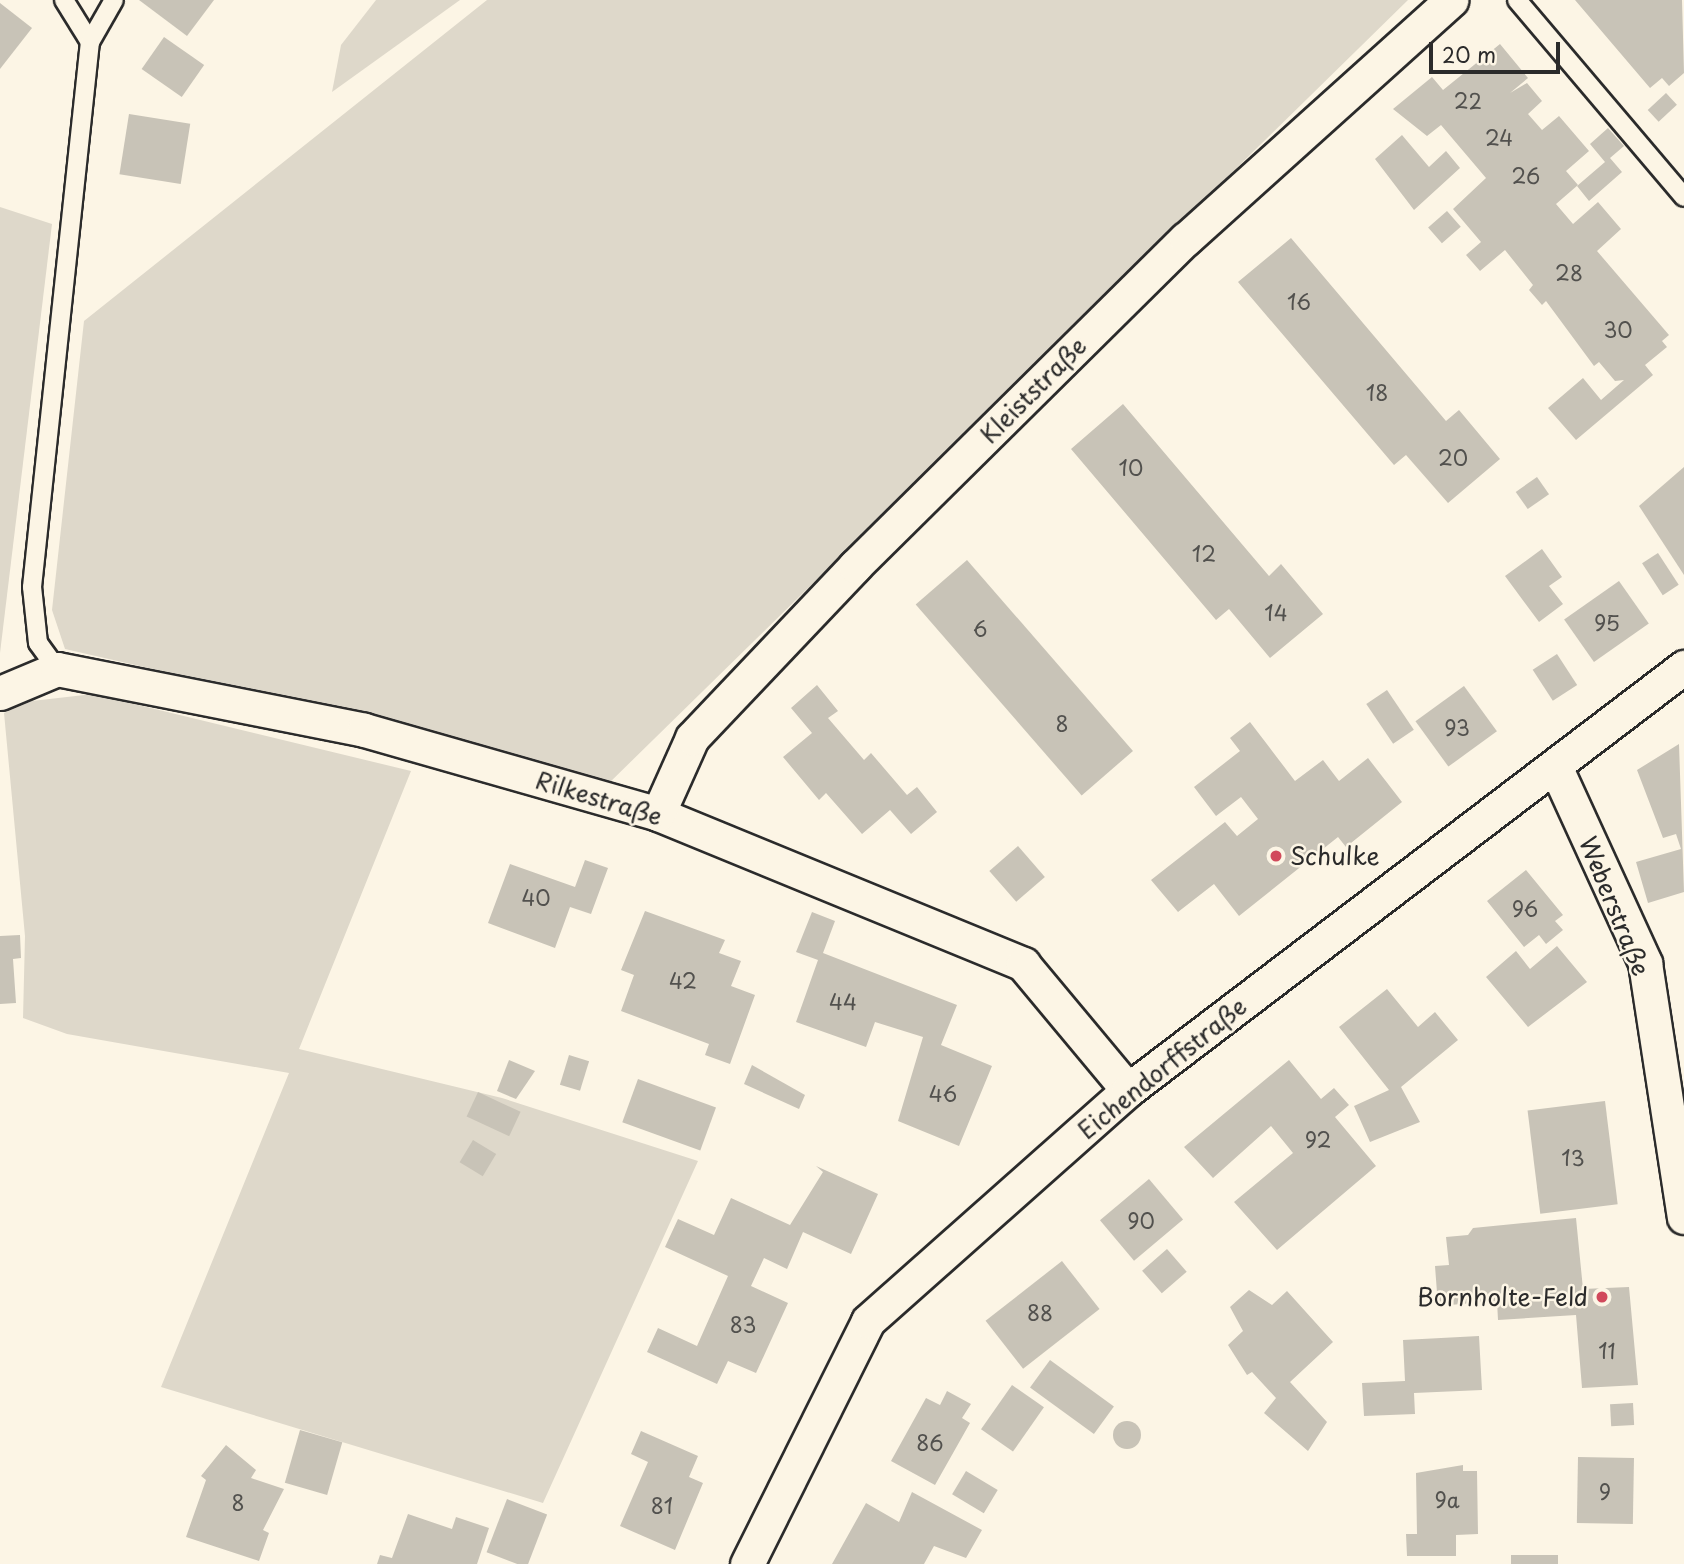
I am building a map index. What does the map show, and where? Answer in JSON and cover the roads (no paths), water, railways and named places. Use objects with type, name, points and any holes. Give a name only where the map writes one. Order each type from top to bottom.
[{"type":"street","name":"Kleiststraße","points":[[658,814],[692,738],[855,566],[1186,239],[1451,0]]},
{"type":"street","name":"Eichendorffstraße","points":[[747,1564],[868,1321],[1128,1090],[1684,667]]},
{"type":"street","name":"Rilkestraße","points":[[57,669],[364,730],[658,814],[1023,964],[1128,1090]]},
{"type":"street","points":[[0,693],[57,669]]},
{"type":"street","name":"Weberstraße","points":[[1555,766],[1645,963],[1684,1216]]},
{"type":"lane","points":[[64,0],[90,42]]},
{"type":"lane","points":[[57,669],[38,643],[32,587],[90,42],[114,0]]},
{"type":"lane","points":[[1517,0],[1684,197]]},
{"type":"place","name":"Schulke","points":[[1276,856]]},
{"type":"place","name":"Bornholte-Feld","points":[[1602,1297]]}]
